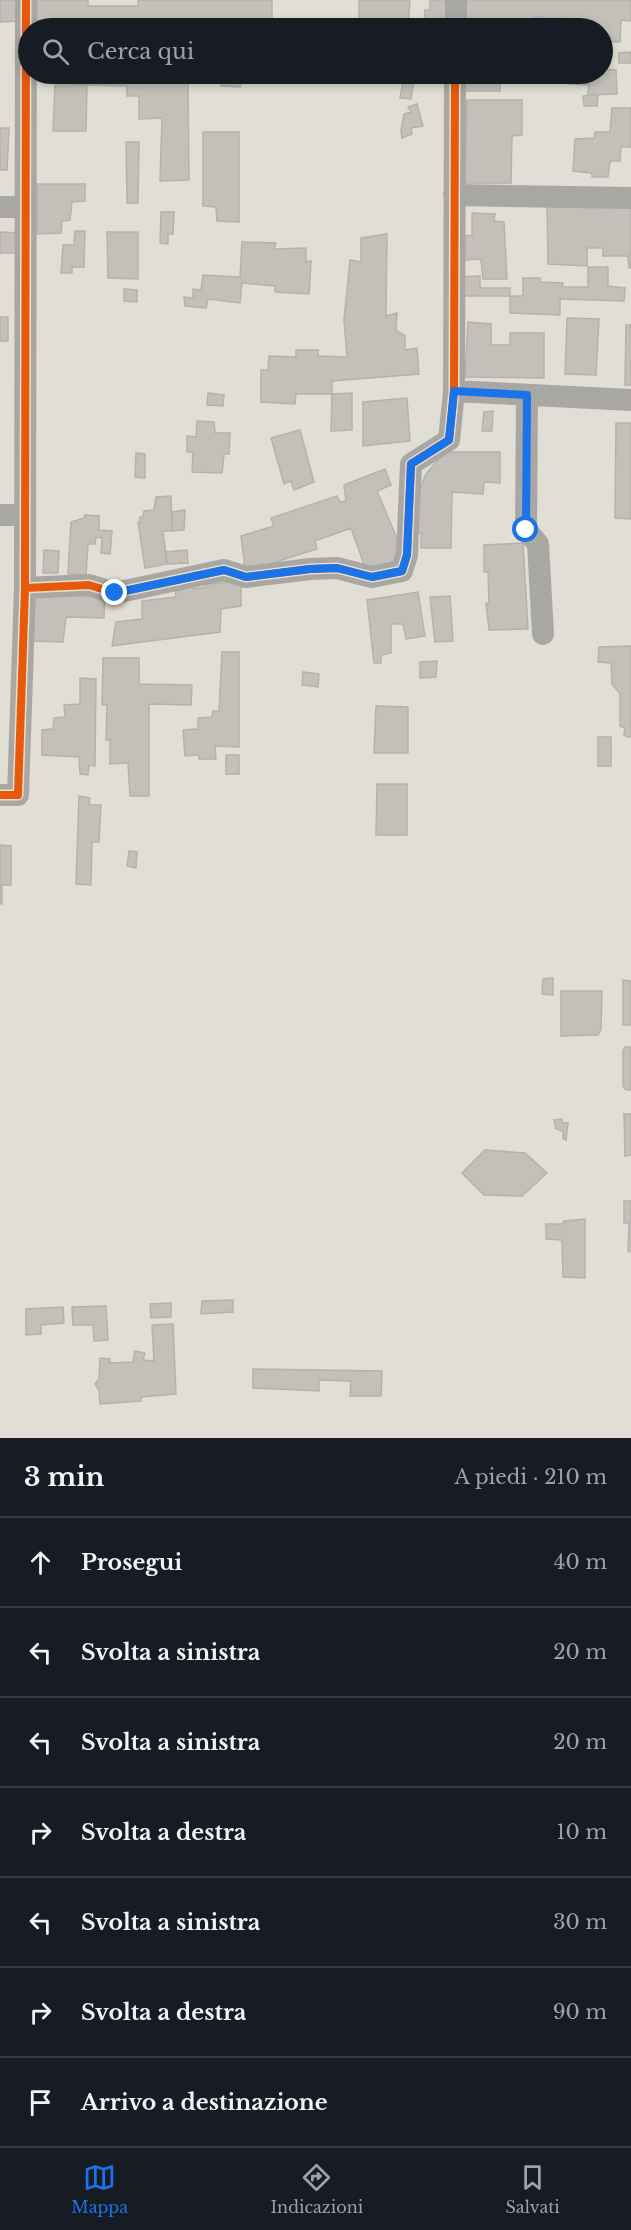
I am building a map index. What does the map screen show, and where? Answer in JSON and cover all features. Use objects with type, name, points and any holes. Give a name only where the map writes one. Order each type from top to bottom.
[{"type":"street","points":[[26,0],[26,18]]},
{"type":"street","points":[[456,0],[456,18]]},
{"type":"street","points":[[0,795],[18,795],[25,588],[26,84]]},
{"type":"street","points":[[25,588],[89,585],[115,593],[224,570],[246,577],[310,569],[337,568],[372,577],[402,571],[407,555],[411,464],[449,440],[454,391],[455,84]]},
{"type":"street","points":[[454,195],[631,198]]},
{"type":"street","points":[[0,207],[26,207]]},
{"type":"street","points":[[454,391],[631,400]]},
{"type":"street","points":[[527,395],[526,530],[538,544],[543,634]]},
{"type":"street","points":[[0,515],[25,515]]},
{"type":"building","points":[[0,0],[19,0],[18,21],[0,22]]},
{"type":"building","points":[[37,0],[88,0],[88,6],[138,6],[138,0],[272,0],[272,18],[37,18]]},
{"type":"building","points":[[410,0],[409,18],[360,18],[359,1]]},
{"type":"building","points":[[430,0],[450,0],[451,18],[425,18],[425,10],[430,10]]},
{"type":"building","points":[[460,0],[631,0],[631,21],[621,20],[620,42],[613,42],[613,18],[460,18]]},
{"type":"building","points":[[631,52],[631,63],[619,63],[619,53]]},
{"type":"building","points":[[613,70],[616,70],[617,94],[588,95],[589,85],[569,84],[613,84]]},
{"type":"building","points":[[188,84],[189,180],[160,181],[162,118],[139,119],[139,96],[127,96],[127,86],[87,85]]},
{"type":"building","points":[[221,84],[241,84],[240,87],[221,86]]},
{"type":"building","points":[[403,84],[413,84],[411,99],[400,98]]},
{"type":"building","points":[[463,84],[500,84],[500,91],[463,91]]},
{"type":"building","points":[[55,85],[87,85],[86,131],[53,131]]},
{"type":"building","points":[[598,95],[597,106],[584,106],[583,96]]},
{"type":"building","points":[[467,100],[522,100],[522,135],[512,136],[511,183],[465,183]]},
{"type":"building","points":[[417,104],[423,126],[411,128],[412,134],[402,138],[404,114],[411,112],[408,107]]},
{"type":"building","points":[[612,108],[631,108],[631,147],[621,147],[620,161],[610,161],[608,177],[592,177],[592,173],[573,171],[575,139],[594,138],[595,132],[610,132]]},
{"type":"building","points":[[0,128],[9,128],[7,170],[0,170]]},
{"type":"building","points":[[203,132],[239,132],[239,222],[217,221],[216,207],[203,206]]},
{"type":"building","points":[[126,142],[139,142],[138,203],[127,203]]},
{"type":"building","points":[[37,184],[85,184],[85,201],[72,202],[70,220],[62,221],[61,233],[37,234]]},
{"type":"building","points":[[547,205],[631,208],[631,268],[629,268],[628,256],[603,256],[603,248],[587,248],[587,266],[548,264]]},
{"type":"building","points":[[161,212],[174,212],[173,234],[168,234],[168,244],[160,243]]},
{"type":"building","points":[[472,213],[495,214],[494,221],[504,222],[507,279],[483,279],[481,259],[465,260],[465,235],[472,236]]},
{"type":"building","points":[[75,231],[85,231],[84,267],[72,267],[72,273],[61,273],[63,245],[74,245]]},
{"type":"building","points":[[0,232],[19,233],[19,253],[0,253]]},
{"type":"building","points":[[107,232],[138,232],[138,279],[108,278]]},
{"type":"building","points":[[387,234],[386,316],[397,313],[396,330],[405,336],[405,350],[417,348],[419,374],[332,381],[332,394],[296,394],[295,404],[261,402],[261,370],[268,370],[269,356],[296,357],[296,350],[318,350],[318,356],[347,357],[344,320],[350,260],[361,262],[361,238]]},
{"type":"building","points":[[242,242],[276,243],[274,249],[306,248],[306,262],[311,261],[309,294],[275,292],[275,286],[242,283],[240,303],[208,299],[206,308],[185,306],[184,297],[193,298],[193,289],[201,290],[203,275],[240,277]]},
{"type":"building","points":[[588,267],[608,267],[608,286],[625,288],[624,301],[560,299],[560,315],[510,313],[510,296],[523,296],[523,278],[540,278],[540,282],[563,283],[562,287],[588,287]]},
{"type":"building","points":[[480,276],[480,288],[510,288],[510,296],[458,296],[459,277]]},
{"type":"building","points":[[124,289],[137,290],[137,302],[124,301]]},
{"type":"building","points":[[0,317],[8,317],[8,341],[0,341]]},
{"type":"building","points":[[567,318],[599,319],[596,375],[565,374]]},
{"type":"building","points":[[468,322],[491,324],[491,345],[510,345],[510,333],[544,333],[544,378],[465,377]]},
{"type":"building","points":[[626,325],[631,325],[631,385],[625,385]]},
{"type":"building","points":[[208,393],[224,395],[223,406],[207,405]]},
{"type":"building","points":[[352,393],[352,430],[331,431],[332,394]]},
{"type":"building","points":[[407,398],[410,441],[363,446],[363,402]]},
{"type":"building","points":[[493,411],[492,431],[482,431],[484,412]]},
{"type":"building","points":[[197,421],[214,422],[215,433],[230,433],[229,454],[224,454],[222,473],[192,472],[193,452],[187,452],[187,436],[196,437]]},
{"type":"building","points":[[616,423],[631,423],[631,519],[615,518]]},
{"type":"building","points":[[300,430],[314,482],[294,490],[291,481],[284,484],[271,438]]},
{"type":"building","points":[[447,452],[500,452],[500,483],[484,482],[483,494],[452,492],[451,548],[421,548],[421,533],[413,533],[420,489],[426,474]]},
{"type":"building","points":[[136,453],[145,454],[145,478],[135,477]]},
{"type":"building","points":[[385,469],[391,485],[377,491],[399,543],[393,562],[366,570],[351,528],[315,541],[317,549],[260,567],[245,568],[241,536],[274,526],[271,518],[337,496],[340,502],[346,501],[344,485]]},
{"type":"building","points":[[171,496],[172,531],[163,531],[167,564],[145,568],[138,522],[140,523],[140,517],[143,517],[144,511],[154,510],[156,497]]},
{"type":"building","points":[[185,510],[184,530],[172,531],[172,512]]},
{"type":"building","points":[[85,515],[99,516],[99,530],[112,531],[110,554],[101,553],[102,538],[96,537],[95,544],[88,544],[86,575],[68,574],[71,522],[84,518]]},
{"type":"building","points":[[523,543],[528,629],[489,630],[486,603],[489,604],[488,572],[484,572],[484,545]]},
{"type":"building","points":[[44,550],[59,551],[58,573],[43,573]]},
{"type":"building","points":[[187,550],[188,563],[167,564],[165,552]]},
{"type":"building","points":[[233,582],[234,585],[241,584],[241,606],[221,609],[220,632],[112,646],[116,622],[142,619],[142,601],[176,597],[175,588],[193,587],[193,589],[206,587],[206,584]]},
{"type":"building","points":[[30,591],[105,594],[104,618],[66,617],[63,642],[29,641]]},
{"type":"building","points":[[418,592],[425,636],[406,639],[403,624],[391,624],[391,653],[381,655],[381,663],[374,663],[367,600]]},
{"type":"building","points":[[450,596],[453,641],[435,642],[430,597]]},
{"type":"building","points":[[631,646],[631,737],[627,737],[624,735],[625,728],[620,726],[620,694],[612,684],[611,663],[598,662],[599,647]]},
{"type":"building","points":[[222,652],[239,652],[239,747],[215,746],[216,759],[199,759],[199,755],[185,756],[183,730],[198,729],[198,718],[212,717],[213,711],[219,711]]},
{"type":"building","points":[[103,658],[139,658],[139,684],[192,685],[191,705],[149,704],[149,796],[130,796],[128,763],[110,764],[110,740],[106,740],[107,705],[102,705]]},
{"type":"building","points":[[437,661],[436,677],[420,678],[420,662]]},
{"type":"building","points":[[303,672],[319,674],[318,687],[302,685]]},
{"type":"building","points":[[80,678],[96,679],[95,766],[89,765],[88,775],[80,774],[79,757],[42,755],[42,730],[53,729],[54,718],[65,717],[64,705],[80,704]]},
{"type":"building","points":[[376,706],[408,707],[408,753],[374,753]]},
{"type":"building","points":[[598,737],[611,737],[611,766],[598,766]]},
{"type":"building","points":[[226,755],[239,755],[239,774],[226,774]]},
{"type":"building","points":[[377,784],[407,784],[407,835],[376,835]]},
{"type":"building","points":[[79,796],[90,798],[89,805],[101,805],[99,842],[92,842],[91,885],[76,884]]},
{"type":"building","points":[[0,845],[11,846],[11,885],[2,885],[2,904],[0,904]]},
{"type":"building","points":[[129,851],[137,852],[136,868],[127,866]]},
{"type":"building","points":[[553,978],[553,995],[542,994],[543,979]]},
{"type":"building","points":[[623,980],[631,981],[631,1025],[623,1025]]},
{"type":"building","points":[[561,991],[602,991],[601,1029],[598,1035],[561,1036]]},
{"type":"building","points":[[625,1047],[631,1047],[631,1090],[626,1090],[623,1086]]},
{"type":"building","points":[[624,1114],[631,1114],[631,1155],[625,1156]]},
{"type":"building","points":[[562,1119],[562,1123],[568,1123],[566,1140],[563,1139],[563,1131],[556,1129],[554,1120]]},
{"type":"building","points":[[485,1150],[525,1153],[547,1173],[522,1196],[484,1195],[462,1173]]},
{"type":"building","points":[[624,1201],[631,1201],[631,1252],[628,1251],[629,1223],[624,1223]]},
{"type":"building","points":[[585,1219],[585,1278],[563,1277],[562,1240],[546,1239],[546,1224],[563,1224],[564,1221]]},
{"type":"building","points":[[233,1300],[233,1312],[201,1314],[202,1301]]},
{"type":"building","points":[[171,1303],[171,1317],[151,1318],[150,1304]]},
{"type":"building","points":[[106,1306],[108,1340],[94,1341],[93,1325],[73,1325],[72,1307]]},
{"type":"building","points":[[63,1307],[64,1323],[41,1325],[41,1334],[26,1335],[26,1309]]},
{"type":"building","points":[[173,1324],[176,1394],[141,1397],[141,1401],[100,1404],[99,1390],[95,1384],[99,1379],[100,1358],[110,1359],[110,1363],[133,1362],[135,1351],[145,1353],[143,1360],[154,1361],[152,1325]]},
{"type":"building","points":[[253,1369],[382,1371],[381,1396],[350,1396],[351,1381],[319,1380],[319,1391],[253,1388]]},
{"type":"cycle path","points":[[26,0],[26,18]]},
{"type":"cycle path","points":[[0,795],[18,795],[25,588],[26,84]]},
{"type":"cycle path","points":[[25,588],[89,585],[115,593],[224,570],[246,577],[310,569],[337,568],[372,577],[402,571],[407,555],[411,464],[449,440],[454,391],[455,84]]},
{"type":"route","points":[[115,593],[224,570],[246,577],[310,569],[337,568],[372,577],[402,571],[407,555],[411,464],[449,440],[454,391],[527,395],[526,530]]}]
